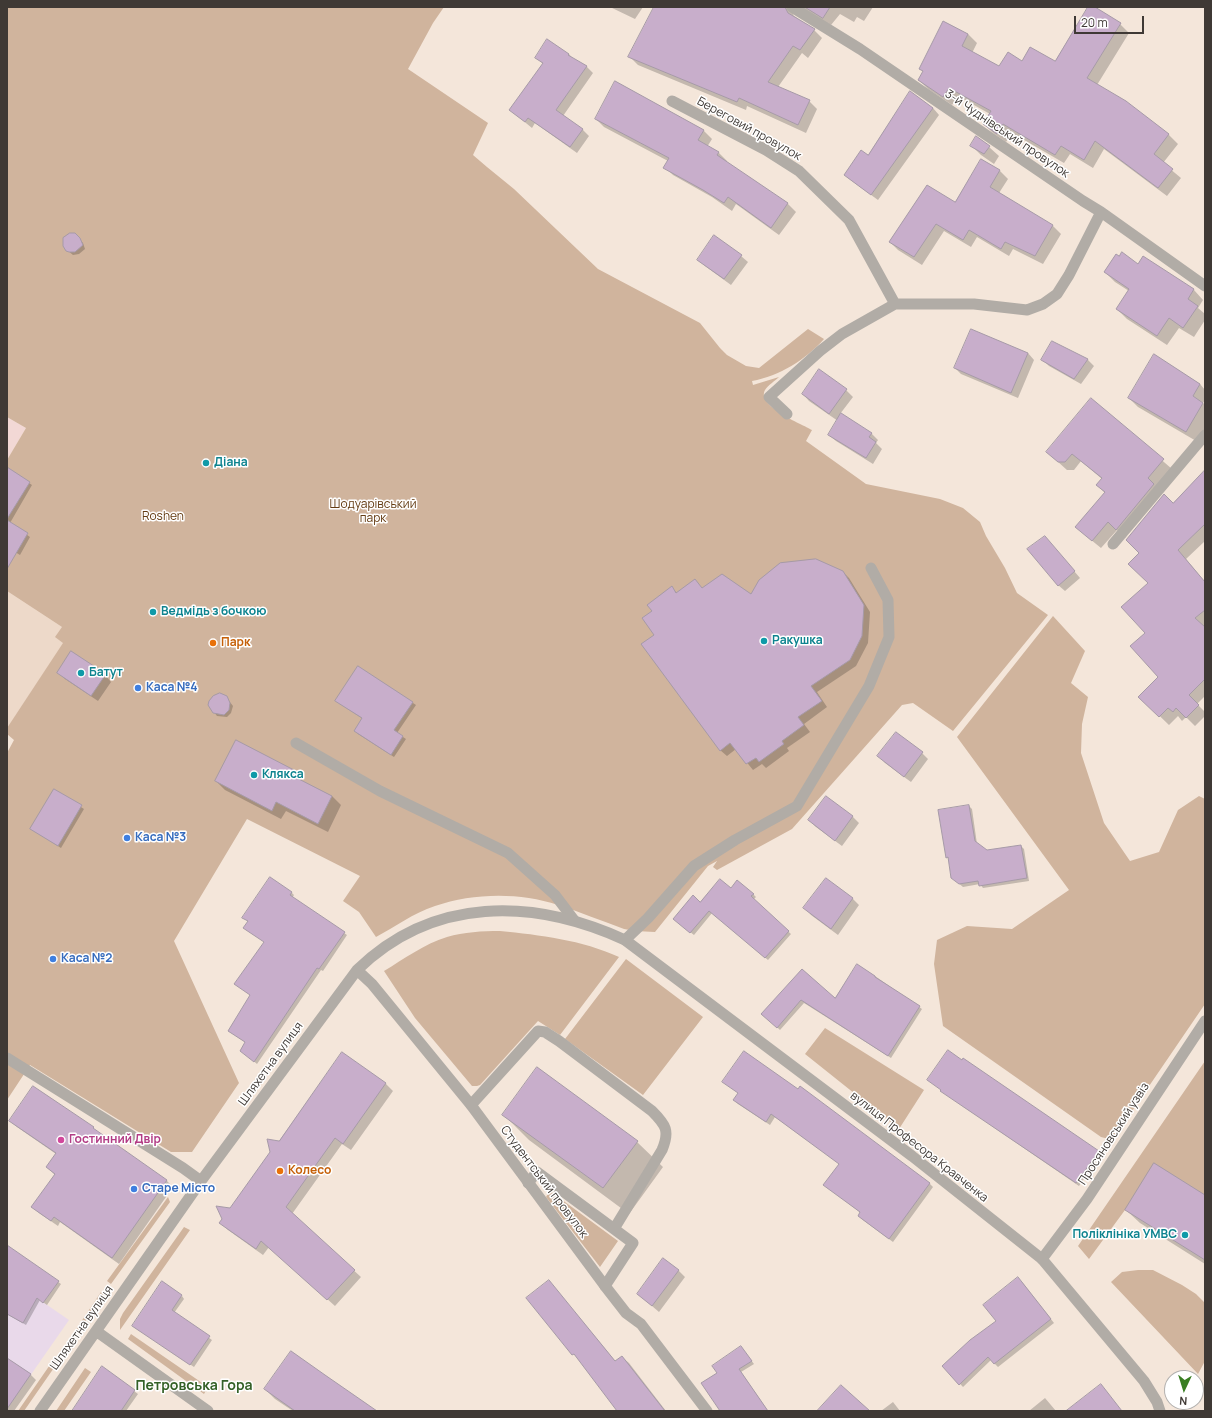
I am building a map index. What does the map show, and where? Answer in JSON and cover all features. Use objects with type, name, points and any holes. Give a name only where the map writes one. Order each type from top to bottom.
[{"type":"street","name":"3-й Чуднівський провулок","points":[[792,7],[860,49],[1101,212],[1205,286]]},
{"type":"street","name":"Береговий провулок","points":[[672,101],[766,150],[799,171],[849,220],[895,304]]},
{"type":"street","points":[[787,414],[769,397],[820,351],[842,334],[895,304],[974,304],[1027,310],[1043,304],[1057,294],[1069,275],[1101,212]]},
{"type":"street","points":[[1113,544],[1205,435]]},
{"type":"street","points":[[625,940],[648,918],[694,866],[735,840],[797,806],[869,686],[889,637],[888,600],[871,568]]},
{"type":"street","points":[[296,743],[380,791],[508,853],[555,894],[574,920]]},
{"type":"street","name":"Шляхетна вулиця","points":[[40,1411],[201,1181],[357,970],[372,955],[389,942],[414,929],[442,918],[477,912],[504,910],[542,914],[574,920],[594,926],[625,940]]},
{"type":"street","name":"вулиця Професора Кравченка","points":[[625,940],[912,1156],[1042,1259],[1144,1381],[1157,1402],[1160,1411]]},
{"type":"street","name":"Студентський провулок","points":[[357,970],[372,984],[471,1105],[605,1286],[626,1313],[641,1324],[707,1411]]},
{"type":"street","name":"Просяновський узвіз","points":[[1042,1259],[1088,1199],[1205,1021]]},
{"type":"street","points":[[471,1105],[538,1032],[545,1032],[652,1111],[662,1121],[666,1130],[666,1139],[662,1150],[614,1229]]},
{"type":"street","points":[[7,1058],[201,1181]]},
{"type":"street","points":[[528,1183],[537,1172],[633,1243],[605,1286]]},
{"type":"street","points":[[96,1331],[208,1411]]},
{"type":"shaded area","points":[[7,417],[26,428],[7,460]]},
{"type":"shaded area","points":[[7,591],[62,627],[64,643],[7,728]]},
{"type":"shaded area","points":[[7,1281],[37,1298],[69,1320],[7,1409]]},
{"type":"green space","name":"Шодуарівський парк","points":[[7,7],[444,7],[433,23],[408,69],[488,123],[473,155],[514,189],[598,269],[700,323],[727,355],[746,366],[759,368],[808,329],[824,339],[809,354],[791,366],[762,379],[752,381],[753,385],[779,377],[765,390],[764,396],[767,402],[781,414],[812,430],[806,441],[866,484],[940,499],[963,508],[980,522],[1017,593],[1048,615],[953,731],[913,703],[902,705],[792,829],[717,870],[713,867],[717,861],[708,866],[655,932],[624,929],[543,901],[512,896],[496,896],[465,899],[435,906],[412,916],[376,937],[359,912],[343,901],[360,876],[247,819],[174,941],[239,1083],[192,1152],[171,1152],[30,1065],[7,1100],[7,753],[14,740],[7,734],[7,728],[63,643],[55,637],[62,627],[7,591],[7,460],[26,428],[7,417]]},
{"type":"green space","points":[[1053,616],[1085,651],[1071,683],[1088,697],[1082,724],[1081,753],[1104,823],[1130,861],[1159,852],[1178,810],[1199,796],[1205,799],[1205,1004],[1115,1136],[1109,1139],[1101,1137],[943,1026],[934,964],[937,940],[967,926],[1012,929],[1069,890],[957,737]]},
{"type":"green space","points":[[500,931],[530,934],[576,942],[619,957],[560,1035],[538,1021],[480,1085],[472,1086],[415,1018],[384,971],[422,948],[447,937],[473,932]]},
{"type":"green space","points":[[626,959],[703,1017],[643,1095],[565,1039]]},
{"type":"green space","points":[[825,1028],[924,1090],[899,1129],[805,1054]]},
{"type":"green space","points":[[1205,1061],[1205,1195],[1125,1210],[1089,1259],[1078,1246]]},
{"type":"green space","points":[[550,1191],[618,1241],[600,1267],[546,1197]]},
{"type":"green space","points":[[168,1197],[170,1202],[111,1284],[107,1281]]},
{"type":"green space","points":[[184,1227],[190,1230],[120,1330],[120,1319],[123,1313]]},
{"type":"green space","points":[[1153,1270],[1182,1285],[1196,1294],[1205,1303],[1205,1361],[1200,1370],[1194,1370],[1111,1282],[1122,1272]]},
{"type":"green space","points":[[101,1292],[104,1294],[69,1345],[67,1343]]},
{"type":"green space","points":[[131,1334],[208,1387],[204,1394],[128,1339]]},
{"type":"green space","points":[[54,1359],[58,1362],[24,1411],[18,1411]]},
{"type":"green space","points":[[85,1368],[91,1372],[64,1411],[56,1411]]},
{"type":"building","points":[[654,7],[785,7],[788,13],[815,29],[800,50],[793,46],[768,82],[810,100],[798,125],[739,98],[737,102],[628,57]]},
{"type":"building","points":[[805,7],[830,7],[823,18]]},
{"type":"building","points":[[1088,7],[1095,7],[1121,23],[1087,78],[1126,101],[1169,134],[1154,154],[1173,169],[1158,188],[1095,141],[1084,160],[1061,146],[1055,155],[1003,124],[997,134],[983,124],[991,111],[949,88],[943,97],[918,80],[923,71],[919,69],[943,21],[968,34],[962,46],[999,66],[1008,52],[1022,61],[1030,47],[1055,61]]},
{"type":"building","points":[[547,39],[569,54],[568,55],[587,66],[556,110],[583,129],[570,147],[528,118],[525,122],[509,110],[543,63],[535,58]]},
{"type":"building","points":[[615,81],[704,130],[698,140],[719,152],[717,155],[788,203],[771,228],[728,197],[724,203],[663,168],[669,158],[595,119]]},
{"type":"building","points":[[910,91],[933,108],[871,195],[844,175],[861,150],[868,155]]},
{"type":"building","points":[[976,136],[990,146],[984,154],[970,146]]},
{"type":"building","points":[[981,159],[1000,170],[990,187],[1053,225],[1035,256],[1005,242],[1001,249],[969,230],[963,240],[936,224],[914,257],[889,242],[927,185],[955,202]]},
{"type":"building","points":[[70,233],[75,233],[80,238],[83,245],[75,252],[66,251],[63,246],[63,238]]},
{"type":"building","points":[[714,235],[742,255],[724,279],[697,260]]},
{"type":"building","points":[[1122,252],[1138,264],[1143,256],[1194,289],[1188,299],[1198,306],[1183,328],[1169,318],[1157,336],[1116,309],[1129,289],[1104,272],[1116,254],[1119,256]]},
{"type":"building","points":[[971,329],[1028,353],[1011,393],[954,368]]},
{"type":"building","points":[[1052,341],[1088,359],[1074,379],[1041,360]]},
{"type":"building","points":[[1154,354],[1200,384],[1193,396],[1203,403],[1186,432],[1128,398]]},
{"type":"building","points":[[819,369],[847,389],[829,414],[802,394]]},
{"type":"building","points":[[1091,398],[1164,459],[1148,478],[1154,484],[1116,530],[1108,522],[1092,541],[1075,527],[1105,492],[1096,485],[1102,478],[1072,454],[1065,462],[1058,462],[1046,452]]},
{"type":"building","points":[[841,413],[872,433],[869,437],[876,442],[866,458],[828,435]]},
{"type":"building","points":[[7,467],[30,482],[7,519]]},
{"type":"building","points":[[1205,470],[1205,524],[1178,550],[1205,582],[1205,610],[1195,618],[1205,627],[1205,679],[1189,695],[1199,705],[1186,718],[1176,708],[1173,712],[1168,708],[1159,717],[1138,697],[1158,677],[1130,646],[1145,633],[1121,607],[1148,583],[1128,564],[1139,553],[1126,540],[1164,494],[1173,503]]},
{"type":"building","points":[[7,520],[28,533],[7,569]]},
{"type":"building","points":[[1045,536],[1075,571],[1058,586],[1027,549]]},
{"type":"building","points":[[816,559],[843,571],[864,605],[862,636],[850,660],[811,686],[822,701],[798,717],[804,725],[782,741],[784,744],[759,762],[756,758],[746,764],[730,743],[720,751],[641,644],[654,635],[642,618],[652,611],[647,605],[672,586],[676,593],[695,579],[702,588],[722,574],[751,594],[759,580],[780,563]]},
{"type":"building","name":"Батут","points":[[71,651],[106,674],[91,696],[57,673]]},
{"type":"building","points":[[358,666],[413,702],[394,730],[403,736],[391,755],[354,731],[362,718],[335,701]]},
{"type":"building","points":[[220,693],[227,696],[230,703],[229,710],[224,715],[213,713],[208,705],[213,696]]},
{"type":"building","points":[[896,732],[923,752],[904,777],[877,756]]},
{"type":"building","name":"Клякса","points":[[236,740],[294,770],[291,775],[332,796],[318,824],[276,802],[272,811],[215,781]]},
{"type":"building","points":[[54,789],[82,805],[58,846],[30,829]]},
{"type":"building","points":[[826,796],[853,816],[835,841],[808,820]]},
{"type":"building","points":[[969,805],[975,841],[987,850],[1021,845],[1027,878],[979,886],[978,881],[959,884],[951,878],[938,810]]},
{"type":"building","points":[[270,877],[292,892],[290,895],[345,932],[319,969],[317,968],[254,1062],[240,1051],[245,1042],[228,1031],[250,995],[234,984],[264,942],[243,928],[248,921],[242,918]]},
{"type":"building","points":[[826,878],[853,898],[831,929],[803,908]]},
{"type":"building","points":[[720,879],[731,888],[737,880],[754,894],[751,896],[789,931],[765,958],[709,911],[690,933],[673,919],[693,895],[700,902]]},
{"type":"building","points":[[857,964],[920,1006],[888,1056],[801,1000],[777,1028],[761,1014],[802,969],[835,998]]},
{"type":"building","points":[[948,1050],[962,1060],[963,1058],[1099,1151],[1076,1183],[940,1091],[941,1090],[927,1080]]},
{"type":"building","points":[[744,1051],[798,1089],[800,1086],[930,1183],[889,1239],[858,1216],[860,1212],[823,1185],[839,1164],[771,1114],[766,1122],[733,1100],[738,1093],[722,1082]]},
{"type":"building","points":[[342,1052],[386,1083],[343,1144],[335,1138],[286,1207],[355,1270],[327,1300],[261,1241],[256,1249],[219,1223],[222,1219],[216,1206],[230,1208],[270,1152],[267,1139],[279,1141]]},
{"type":"building","points":[[537,1067],[638,1141],[603,1188],[502,1115]]},
{"type":"building","points":[[33,1086],[94,1127],[93,1128],[167,1180],[112,1258],[54,1217],[51,1221],[31,1207],[55,1174],[46,1167],[56,1153],[9,1121]]},
{"type":"building","name":"Поліклініка УМВС","points":[[1154,1163],[1205,1195],[1205,1260],[1125,1210]]},
{"type":"building","points":[[7,1245],[59,1281],[43,1303],[37,1298],[23,1323],[7,1314]]},
{"type":"building","points":[[663,1258],[679,1270],[652,1306],[637,1294]]},
{"type":"building","points":[[1018,1277],[1051,1319],[994,1364],[988,1357],[959,1385],[942,1366],[970,1340],[996,1321],[983,1305]]},
{"type":"building","points":[[549,1280],[615,1361],[622,1356],[665,1411],[617,1411],[574,1354],[572,1355],[526,1298]]},
{"type":"building","points":[[162,1281],[182,1295],[172,1310],[210,1336],[190,1365],[132,1326]]},
{"type":"building","points":[[741,1346],[752,1361],[739,1369],[768,1411],[720,1411],[701,1383],[717,1373],[712,1366]]},
{"type":"building","points":[[291,1351],[377,1411],[295,1411],[264,1389]]},
{"type":"building","points":[[7,1358],[31,1374],[7,1409]]},
{"type":"building","points":[[102,1366],[135,1390],[121,1411],[72,1411]]},
{"type":"building","points":[[1101,1384],[1122,1411],[1066,1411]]},
{"type":"building","points":[[841,1385],[870,1411],[817,1411]]},
{"type":"place","name":"Діана","points":[[206,463]]},
{"type":"place","name":"Ведмідь з бочкою","points":[[153,612]]},
{"type":"place","name":"Ракушка","points":[[764,641]]},
{"type":"place","name":"Парк","points":[[213,643]]},
{"type":"place","name":"Батут","points":[[81,673]]},
{"type":"place","name":"Каса №4","points":[[138,688]]},
{"type":"place","name":"Клякса","points":[[254,775]]},
{"type":"place","name":"Каса №3","points":[[127,838]]},
{"type":"place","name":"Каса №2","points":[[53,959]]},
{"type":"place","name":"Гостинний Двір","points":[[61,1140]]},
{"type":"place","name":"Колесо","points":[[280,1171]]},
{"type":"place","name":"Старе Місто","points":[[134,1189]]},
{"type":"place","name":"Поліклініка УМВС","points":[[1185,1235]]},
{"type":"district","name":"Петровська Гора","points":[[194,1386]]},
{"type":"park label","name":"Roshen","points":[[163,517]]}]
